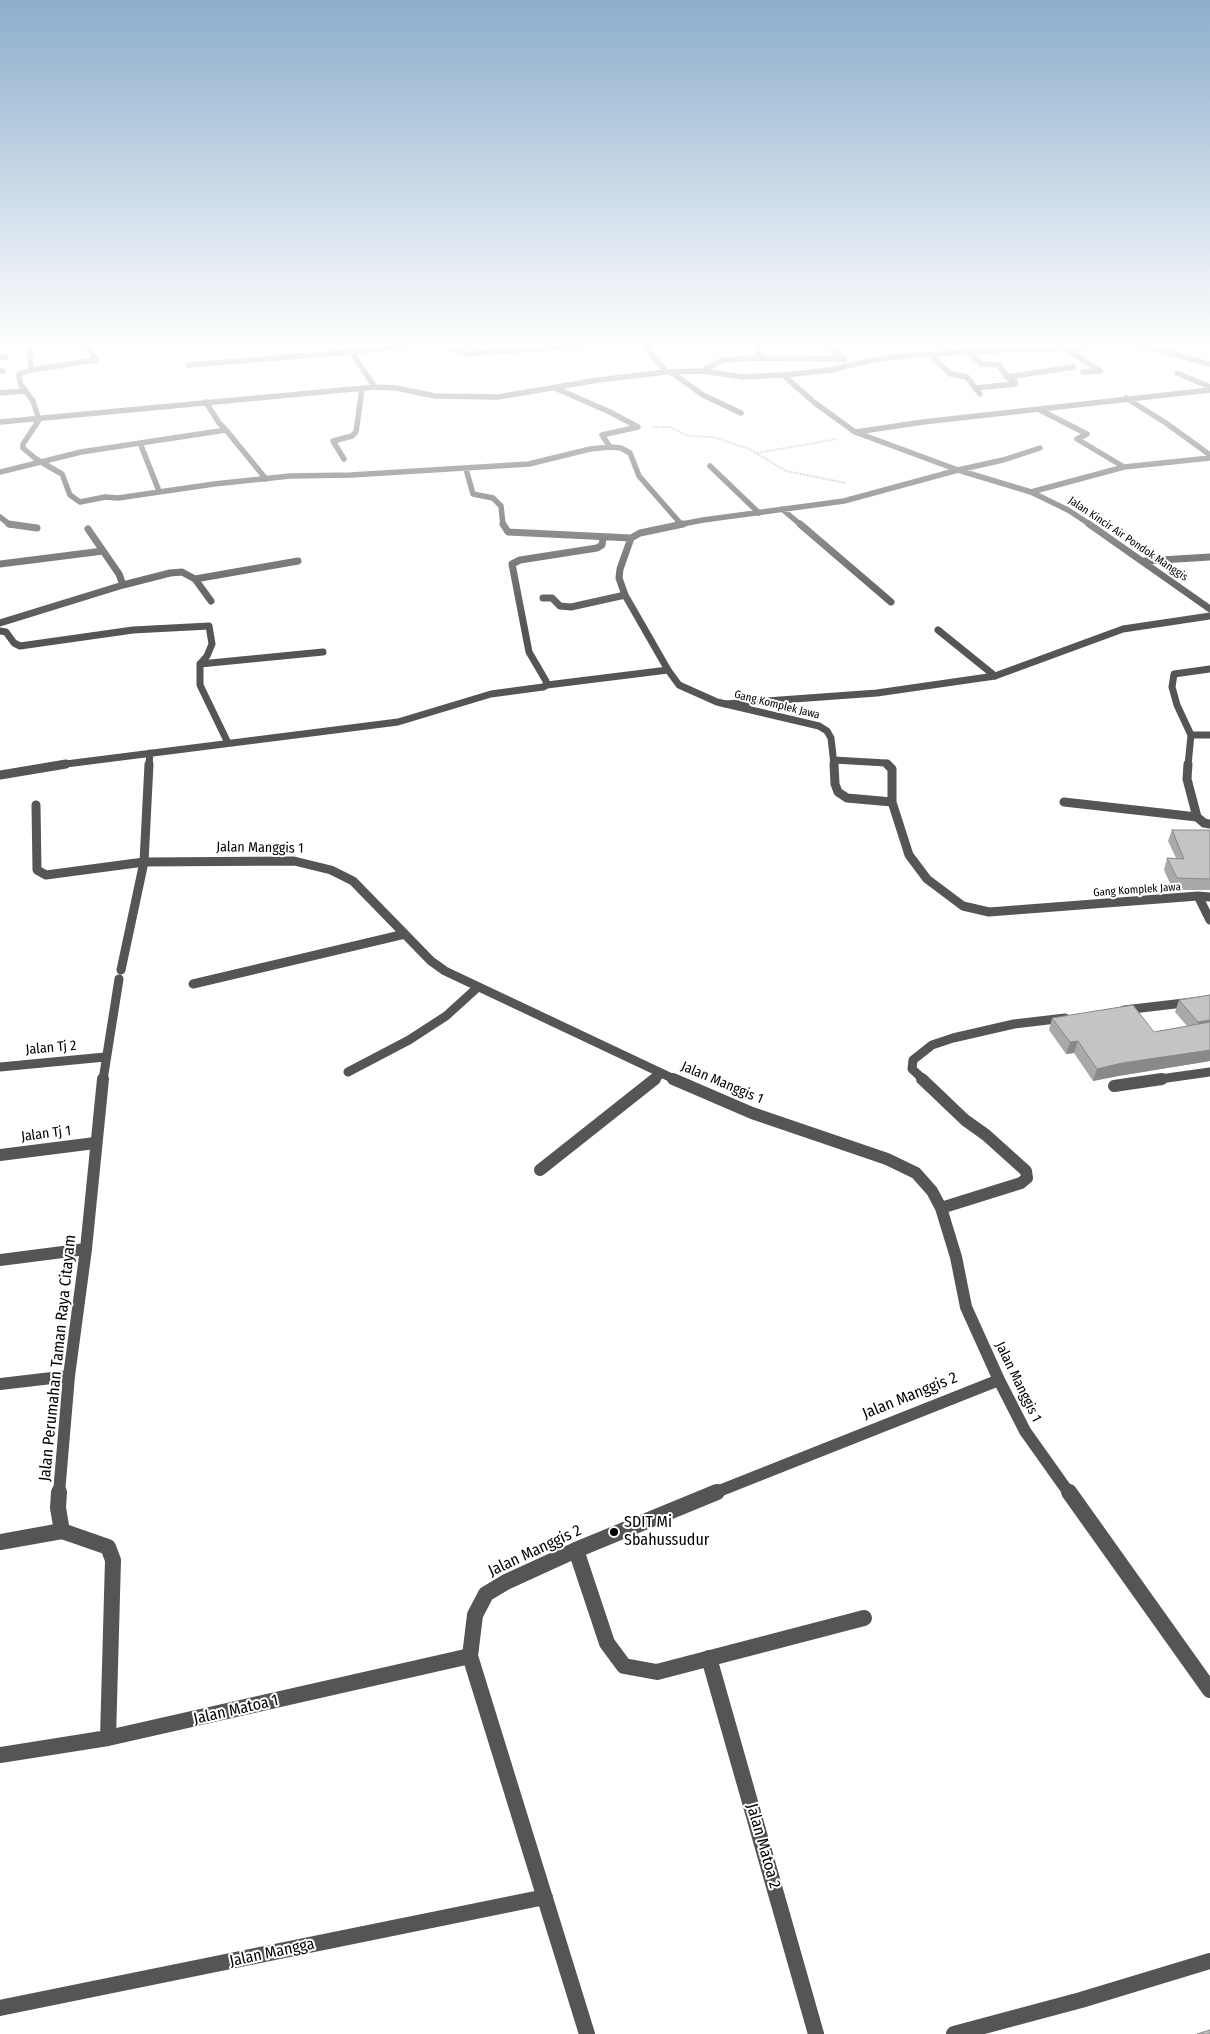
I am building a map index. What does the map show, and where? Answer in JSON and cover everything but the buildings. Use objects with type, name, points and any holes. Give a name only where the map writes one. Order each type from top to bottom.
[{"type":"street","points":[[28,437],[23,444],[23,448],[27,453],[62,474],[70,495],[78,502],[105,496],[118,498],[218,483],[290,476],[466,469],[529,464],[590,449],[621,448],[630,453],[639,476],[681,524]]},
{"type":"street","points":[[0,472],[81,452],[180,437]]},
{"type":"street","points":[[232,437],[266,479]]},
{"type":"street","points":[[344,459],[333,441],[349,437]]},
{"type":"street","points":[[603,437],[610,447]]},
{"type":"street","name":"Jalan Kincir Air Pondok Manggis","points":[[866,437],[958,470],[1030,492],[1068,510],[1144,561],[1210,609]]},
{"type":"street","points":[[1083,437],[1077,439],[1124,467]]},
{"type":"street","points":[[1185,437],[1210,456]]},
{"type":"street","points":[[140,443],[158,491]]},
{"type":"street","points":[[466,469],[473,494],[493,498],[501,506],[503,525],[508,532],[631,538],[640,533],[681,524],[844,501],[880,490],[1003,460],[1040,448]]},
{"type":"street","points":[[1030,492],[1124,467],[1210,456]]},
{"type":"street","points":[[710,466],[759,512]]},
{"type":"street","points":[[782,510],[892,602]]},
{"type":"street","points":[[0,517],[10,525],[37,528]]},
{"type":"street","points":[[88,529],[119,574],[123,585]]},
{"type":"street","points":[[547,685],[529,652],[512,564],[520,560],[597,548],[602,545],[603,538]]},
{"type":"street","name":"Gang Komplek Jawa","points":[[631,538],[619,573],[625,595],[668,670],[679,685],[688,691],[725,704],[819,726],[827,731],[831,738],[835,784],[838,792],[847,798],[892,802],[909,855],[928,879],[963,906],[989,912],[1198,896],[1210,897]]},
{"type":"street","points":[[0,564],[103,551]]},
{"type":"street","points":[[1144,561],[1210,557]]},
{"type":"street","points":[[195,579],[298,561]]},
{"type":"street","points":[[0,623],[123,585],[178,571],[195,579],[211,601]]},
{"type":"street","points":[[543,598],[552,598],[560,606],[571,607],[625,595]]},
{"type":"street","points":[[725,704],[877,693],[995,676],[1123,629],[1210,616]]},
{"type":"street","points":[[0,631],[6,632],[14,644],[20,646],[133,630],[207,625],[211,628],[212,644],[207,656],[200,664],[200,685],[228,743]]},
{"type":"street","points":[[938,630],[995,676]]},
{"type":"street","points":[[200,664],[323,652]]},
{"type":"street","points":[[1197,817],[1187,779],[1191,736],[1177,705],[1172,687],[1174,674],[1210,669]]},
{"type":"street","points":[[0,775],[92,760],[398,722],[491,694],[668,670]]},
{"type":"street","points":[[1191,736],[1210,735]]},
{"type":"street","name":"Jalan Perumahan Taman Raya Citayam","points":[[62,1531],[58,1508],[69,1376],[86,1249],[104,1057],[144,862],[150,753]]},
{"type":"street","points":[[834,760],[886,763],[892,769],[892,802]]},
{"type":"street","points":[[1064,802],[1197,817],[1204,823],[1210,824]]},
{"type":"street","name":"Jalan Manggis 1","points":[[36,805],[37,870],[46,875],[144,862],[294,861],[315,865],[343,875],[353,881],[431,961],[445,971],[661,1074],[752,1113],[887,1159],[916,1173],[932,1191],[941,1208],[956,1257],[966,1307],[999,1380],[1025,1431],[1210,1690]]},
{"type":"street","points":[[1198,896],[1210,920]]},
{"type":"street","points":[[193,984],[405,934]]},
{"type":"street","points":[[348,1072],[409,1040],[446,1016],[478,986]]},
{"type":"street","points":[[1112,1012],[1210,1000]]},
{"type":"street","points":[[941,1208],[1021,1183],[1027,1178],[1026,1171],[986,1135],[966,1120],[912,1069],[913,1060],[932,1045],[953,1038],[1014,1024],[1073,1017]]},
{"type":"street","name":"Jalan Tj 2","points":[[0,1066],[104,1057]]},
{"type":"street","points":[[1114,1086],[1210,1072]]},
{"type":"street","points":[[540,1170],[661,1074]]},
{"type":"street","name":"Jalan Tj 1","points":[[0,1155],[95,1144]]},
{"type":"street","points":[[0,1260],[86,1249]]},
{"type":"street","points":[[0,1384],[69,1376]]},
{"type":"street","name":"Jalan Manggis 2","points":[[588,2034],[470,1656],[476,1615],[486,1594],[506,1582],[576,1550],[728,1487],[999,1380]]},
{"type":"street","points":[[0,1542],[62,1531],[108,1547],[113,1560],[108,1738]]},
{"type":"street","points":[[576,1550],[607,1643],[624,1666],[656,1672],[864,1618]]},
{"type":"street","name":"Jalan Matoa 1","points":[[0,1755],[108,1738],[470,1656]]},
{"type":"street","name":"Jalan Matoa 2","points":[[709,1658],[816,2034]]},
{"type":"street","name":"Jalan Mangga","points":[[0,2008],[544,1897]]},
{"type":"street","points":[[954,2034],[1081,2000],[1210,1961]]},
{"type":"path","points":[[711,437],[756,453],[786,471],[880,490]]},
{"type":"path","points":[[756,453],[842,437]]},
{"type":"place","name":"SDIT Mi Sbahussudur","points":[[614,1532]]}]
